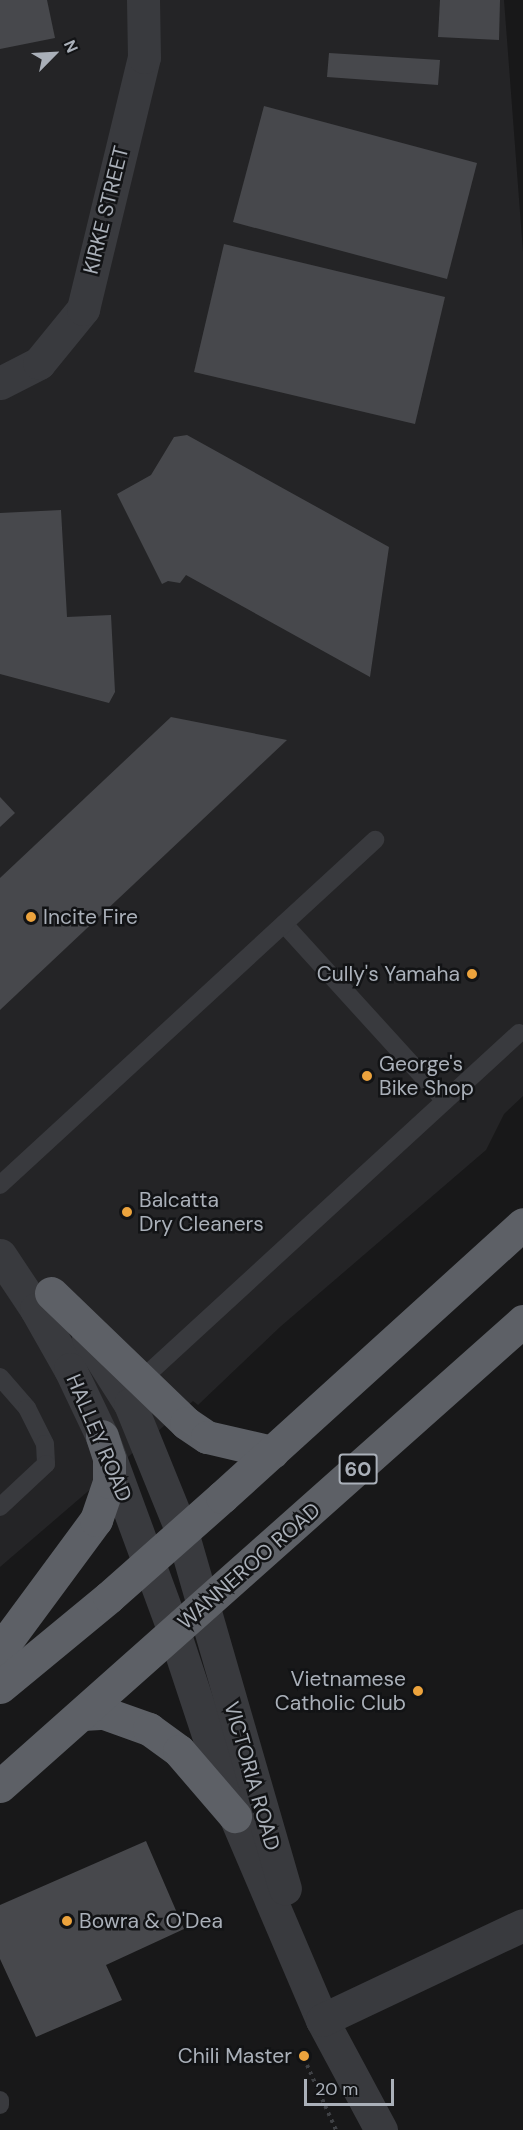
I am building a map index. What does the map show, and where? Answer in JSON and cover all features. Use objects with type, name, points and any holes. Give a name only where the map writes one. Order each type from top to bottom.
[{"type":"highway","points":[[0,1687],[182,1532],[523,1224]]},
{"type":"highway","points":[[51,1293],[186,1423],[207,1437],[272,1452]]},
{"type":"highway","name":"WANNEROO ROAD","points":[[0,1786],[523,1321]]},
{"type":"highway","points":[[0,1650],[96,1520],[109,1482],[109,1458],[102,1436]]},
{"type":"highway","points":[[82,1714],[104,1713],[149,1729],[179,1751],[235,1816]]},
{"type":"street","name":"KIRKE STREET","points":[[0,383],[39,363],[83,309],[144,57],[143,0]]},
{"type":"street","name":"HALLEY ROAD","points":[[0,1241],[51,1293],[97,1350],[130,1404],[182,1532]]},
{"type":"street","name":"HALLEY ROAD","points":[[0,1255],[36,1309],[70,1369],[102,1436],[174,1632]]},
{"type":"street","name":"VICTORIA ROAD","points":[[182,1532],[322,2020]]},
{"type":"street","name":"VICTORIA ROAD","points":[[174,1632],[235,1816],[322,2020],[381,2130]]},
{"type":"street","points":[[322,2020],[523,1925]]},
{"type":"lane","points":[[0,1185],[375,840]]},
{"type":"lane","points":[[284,924],[445,1101]]},
{"type":"lane","points":[[141,1380],[161,1359],[519,1033]]},
{"type":"lane","points":[[0,1377],[27,1408],[45,1444],[46,1464],[0,1507]]},
{"type":"lane","points":[[0,2100],[0,2105]]},
{"type":"shaded area","points":[[0,0],[504,0],[523,252],[523,1096],[504,1114],[486,1150],[280,1327],[198,1405],[193,1401],[0,1567]]},
{"type":"building","points":[[0,0],[47,0],[55,38],[0,49]]},
{"type":"building","points":[[440,0],[500,0],[499,40],[438,37]]},
{"type":"building","points":[[329,53],[440,60],[438,85],[327,77]]},
{"type":"building","points":[[264,106],[477,163],[447,279],[233,222]]},
{"type":"building","points":[[224,244],[445,297],[415,424],[194,372]]},
{"type":"building","points":[[187,435],[389,547],[370,677],[186,575],[180,583],[168,581],[162,584],[117,494],[151,475],[174,437]]},
{"type":"building","points":[[61,510],[67,617],[111,615],[115,692],[109,703],[0,674],[0,513]]},
{"type":"building","points":[[171,717],[287,740],[0,1010],[0,878]]},
{"type":"building","points":[[0,797],[15,813],[0,827]]},
{"type":"building","points":[[146,1841],[184,1929],[106,1965],[122,2000],[36,2037],[0,1959],[0,1905]]},
{"type":"place","name":"Incite Fire","points":[[31,917]]},
{"type":"place","name":"Cully's Yamaha","points":[[472,974]]},
{"type":"place","name":"George's Bike Shop","points":[[367,1076]]},
{"type":"place","name":"Balcatta Dry Cleaners","points":[[127,1212]]},
{"type":"place","name":"Vietnamese Catholic Club","points":[[418,1691]]},
{"type":"place","name":"Bowra & O'Dea","points":[[67,1921]]},
{"type":"place","name":"Chili Master","points":[[304,2056]]}]
